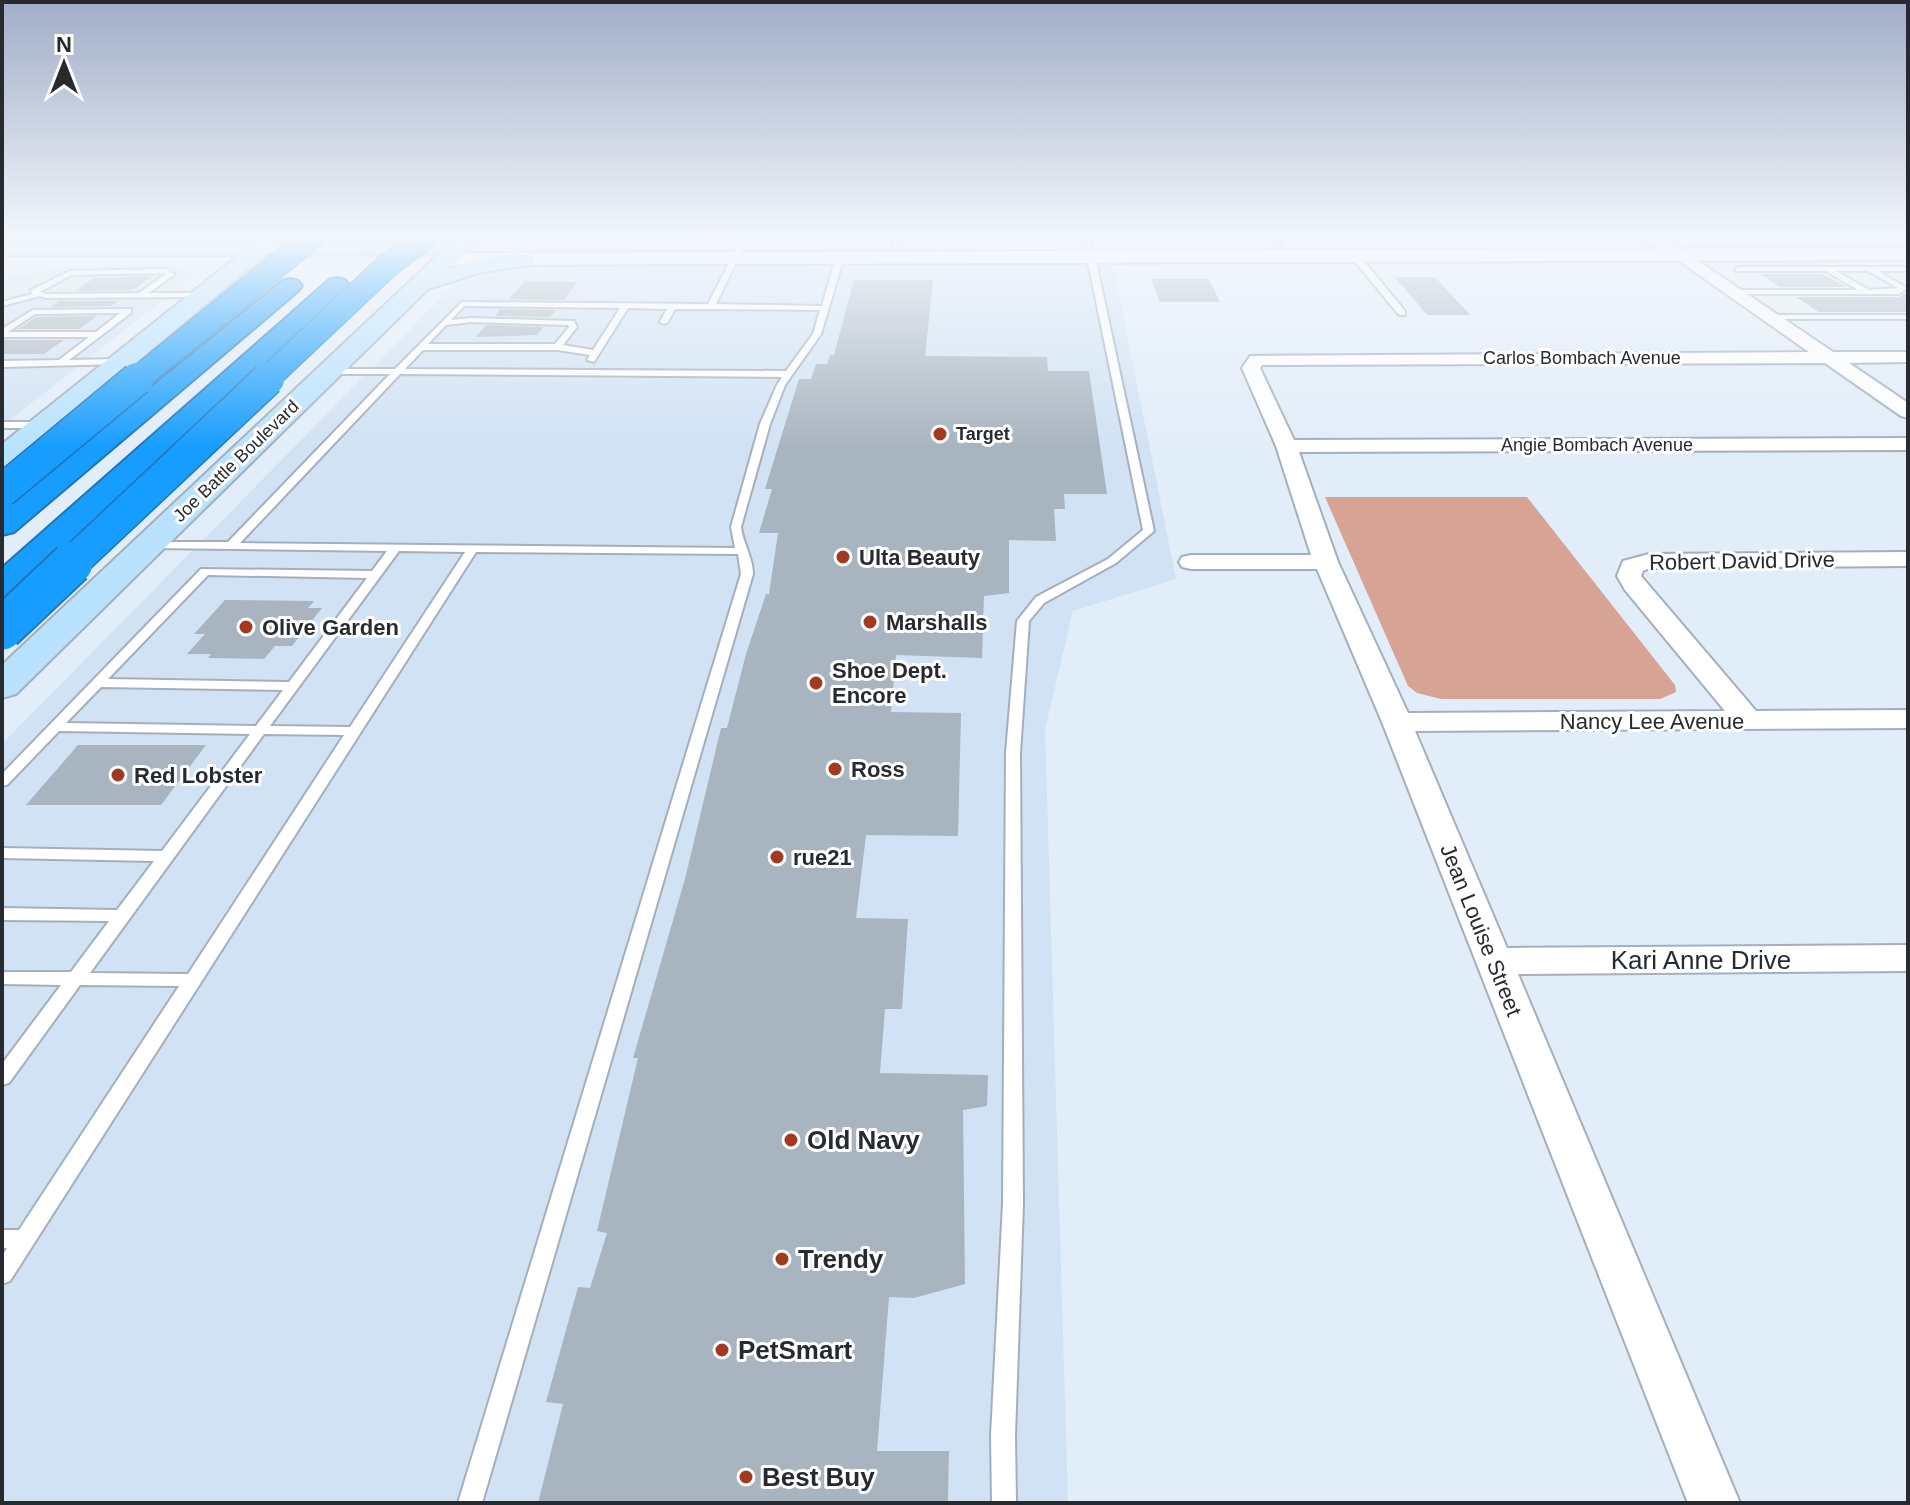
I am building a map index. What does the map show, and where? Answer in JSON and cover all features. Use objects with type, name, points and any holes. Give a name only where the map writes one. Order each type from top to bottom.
[{"type":"highway","points":[[2,491],[224,306]]},
{"type":"highway","points":[[2,525],[275,306]]},
{"type":"highway","points":[[2,587],[282,306]]},
{"type":"highway","points":[[2,629],[344,306]]},
{"type":"main road","points":[[2,459],[187,306]]},
{"type":"main road","name":"Joe Battle Boulevard","points":[[2,686],[399,306]]},
{"type":"street","points":[[1780,306],[1827,357],[1908,412]]},
{"type":"street","name":"Carlos Bombach Avenue","points":[[1256,360],[1908,357]]},
{"type":"street","name":"Jean Louise Street","points":[[1256,360],[1252,362],[1253,375],[1286,446],[1326,562],[1397,722],[1714,1503]]},
{"type":"street","name":"Angie Bombach Avenue","points":[[1286,446],[1908,444]]},
{"type":"street","name":"Robert David Drive","points":[[1748,720],[1638,590],[1628,570],[1632,566],[1664,561],[1908,559]]},
{"type":"street","points":[[1191,562],[1326,562]]},
{"type":"street","name":"Nancy Lee Avenue","points":[[1397,722],[1908,719]]},
{"type":"street","name":"Kari Anne Drive","points":[[1494,961],[1908,958]]},
{"type":"lane","points":[[63,361],[133,306]]},
{"type":"lane","points":[[231,546],[460,306]]},
{"type":"lane","points":[[583,373],[625,306]]},
{"type":"lane","points":[[664,322],[672,306]]},
{"type":"lane","points":[[470,1503],[747,574],[748,561],[736,543],[736,527],[765,424],[787,374],[817,334],[825,308],[681,306]]},
{"type":"lane","points":[[1004,1503],[1003,1436],[1013,1203],[1013,753],[1023,621],[1040,600],[1112,561],[1149,531],[1102,306]]},
{"type":"lane","points":[[1396,306],[1402,313]]},
{"type":"lane","points":[[1785,306],[1801,317],[1908,317]]},
{"type":"lane","points":[[1789,308],[1801,317]]},
{"type":"lane","points":[[2,334],[33,312],[128,311]]},
{"type":"lane","points":[[444,323],[471,320],[571,323],[573,327],[557,347]]},
{"type":"lane","points":[[2,334],[98,334]]},
{"type":"lane","points":[[421,347],[557,347],[595,353]]},
{"type":"lane","points":[[2,364],[120,362]]},
{"type":"lane","points":[[332,371],[787,374]]},
{"type":"lane","points":[[2,425],[44,425]]},
{"type":"lane","points":[[148,545],[742,551]]},
{"type":"lane","points":[[2,1078],[395,548]]},
{"type":"lane","points":[[2,1274],[473,548]]},
{"type":"lane","points":[[2,782],[205,571],[375,575]]},
{"type":"lane","points":[[98,683],[292,686]]},
{"type":"lane","points":[[55,727],[354,731]]},
{"type":"lane","points":[[2,853],[165,856]]},
{"type":"lane","points":[[2,914],[120,916]]},
{"type":"lane","points":[[2,978],[192,980]]},
{"type":"lane","points":[[2,1239],[24,1239]]},
{"type":"shaded area","points":[[2,306],[155,306],[2,426]]},
{"type":"shaded area","points":[[433,306],[1121,306],[1176,579],[1073,611],[1045,729],[1068,1503],[2,1503],[2,744]]},
{"type":"shaded area","points":[[1325,497],[1527,497],[1675,685],[1676,692],[1660,699],[1441,699],[1417,693],[1408,686]]},
{"type":"building","points":[[847,306],[930,306],[925,356],[1047,357],[1048,371],[1089,371],[1107,494],[1064,494],[1065,509],[1054,509],[1056,541],[1009,540],[1009,593],[984,596],[982,658],[896,655],[891,712],[961,713],[958,836],[866,835],[856,918],[908,919],[902,1009],[885,1009],[880,1073],[988,1075],[987,1106],[963,1110],[965,1284],[914,1298],[889,1297],[877,1451],[949,1451],[948,1503],[538,1503],[563,1404],[546,1402],[578,1287],[590,1288],[607,1233],[597,1231],[638,1058],[633,1058],[685,879],[721,728],[727,728],[746,654],[766,594],[769,594],[778,533],[759,533],[772,489],[765,489],[799,379],[811,379],[816,364],[827,364],[830,355],[834,355]]},
{"type":"building","points":[[1420,306],[1462,306],[1470,315],[1427,315]]},
{"type":"building","points":[[1810,306],[1908,306],[1908,312],[1819,312]]},
{"type":"building","points":[[500,309],[556,310],[550,317],[495,316]]},
{"type":"building","points":[[97,316],[79,329],[18,329],[36,317]]},
{"type":"building","points":[[486,325],[543,327],[537,335],[476,337]]},
{"type":"building","points":[[2,340],[64,340],[44,354],[2,354]]},
{"type":"building","name":"Olive Garden","points":[[225,600],[314,601],[308,608],[322,608],[292,646],[275,646],[264,659],[208,658],[211,654],[187,654],[205,634],[194,634]]},
{"type":"building","name":"Red Lobster","points":[[78,745],[206,745],[161,805],[26,805]]},
{"type":"place","name":"Target","points":[[940,434]]},
{"type":"place","name":"Ulta Beauty","points":[[843,557]]},
{"type":"place","name":"Marshalls","points":[[870,622]]},
{"type":"place","name":"Olive Garden","points":[[246,627]]},
{"type":"place","name":"Shoe Dept. Encore","points":[[816,683]]},
{"type":"place","name":"Ross","points":[[835,769]]},
{"type":"place","name":"Red Lobster","points":[[118,775]]},
{"type":"place","name":"rue21","points":[[777,857]]},
{"type":"place","name":"Old Navy","points":[[791,1140]]},
{"type":"place","name":"Trendy","points":[[782,1259]]},
{"type":"place","name":"PetSmart","points":[[722,1350]]},
{"type":"place","name":"Best Buy","points":[[746,1477]]}]
